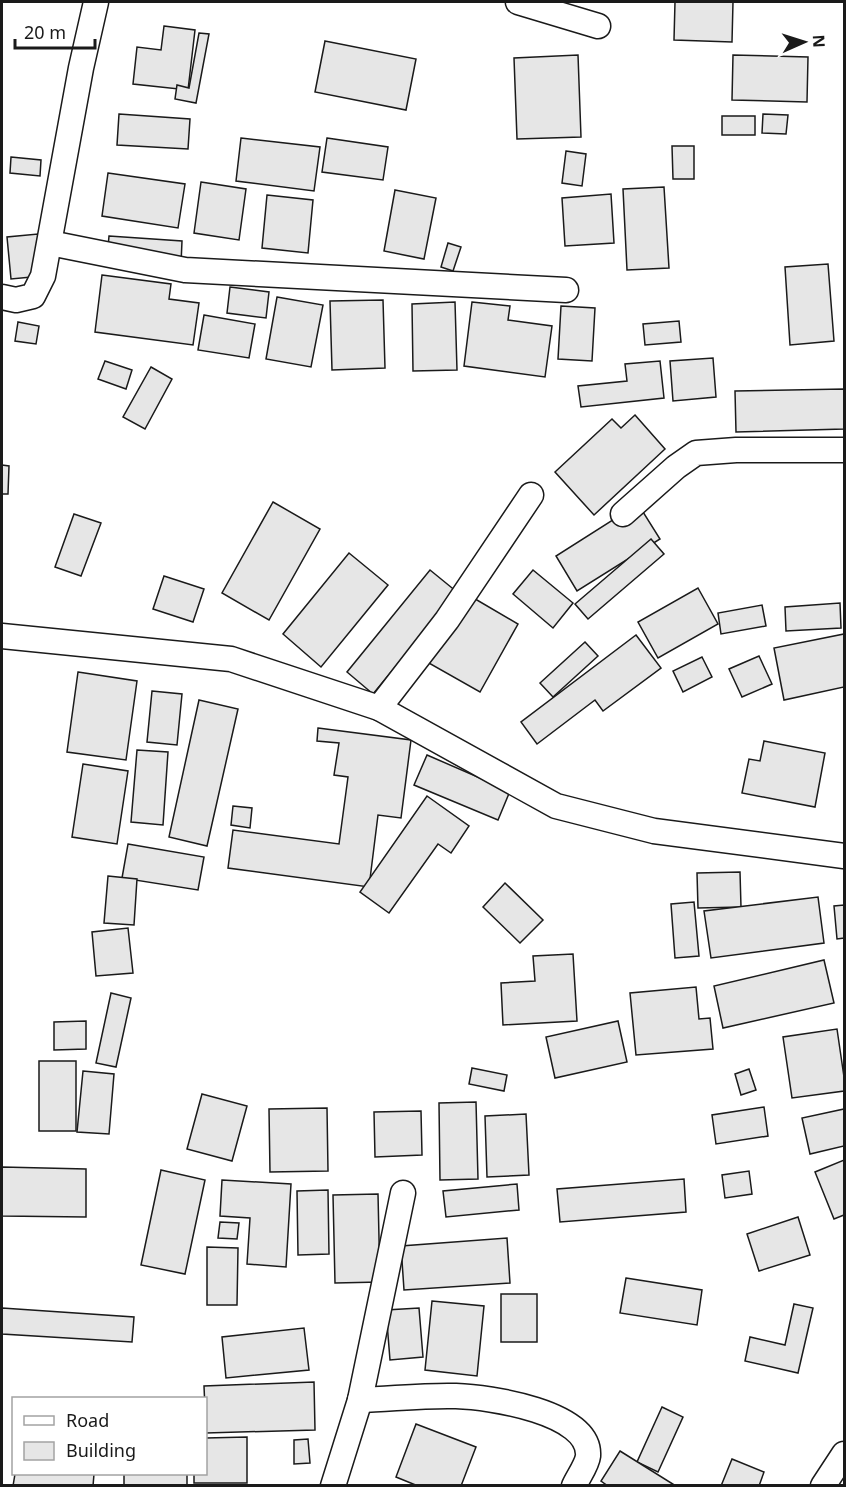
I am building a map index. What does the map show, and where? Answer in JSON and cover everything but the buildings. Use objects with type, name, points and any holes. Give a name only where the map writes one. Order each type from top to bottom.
[{"type":"street","points":[[2,297],[16,300],[33,296],[43,276],[81,68],[96,2]]},
{"type":"street","points":[[518,2],[598,26]]},
{"type":"street","points":[[50,243],[185,270],[566,290]]},
{"type":"street","points":[[622,514],[676,467],[696,453],[736,450],[844,450]]},
{"type":"street","points":[[379,708],[447,620],[531,495]]},
{"type":"street","points":[[2,636],[231,660],[379,708],[556,806],[654,831],[844,856]]},
{"type":"street","points":[[333,1485],[360,1400],[403,1193]]},
{"type":"street","points":[[360,1400],[458,1396],[530,1407],[572,1425],[585,1439],[588,1457],[574,1485]]},
{"type":"street","points":[[823,1485],[844,1454]]}]
